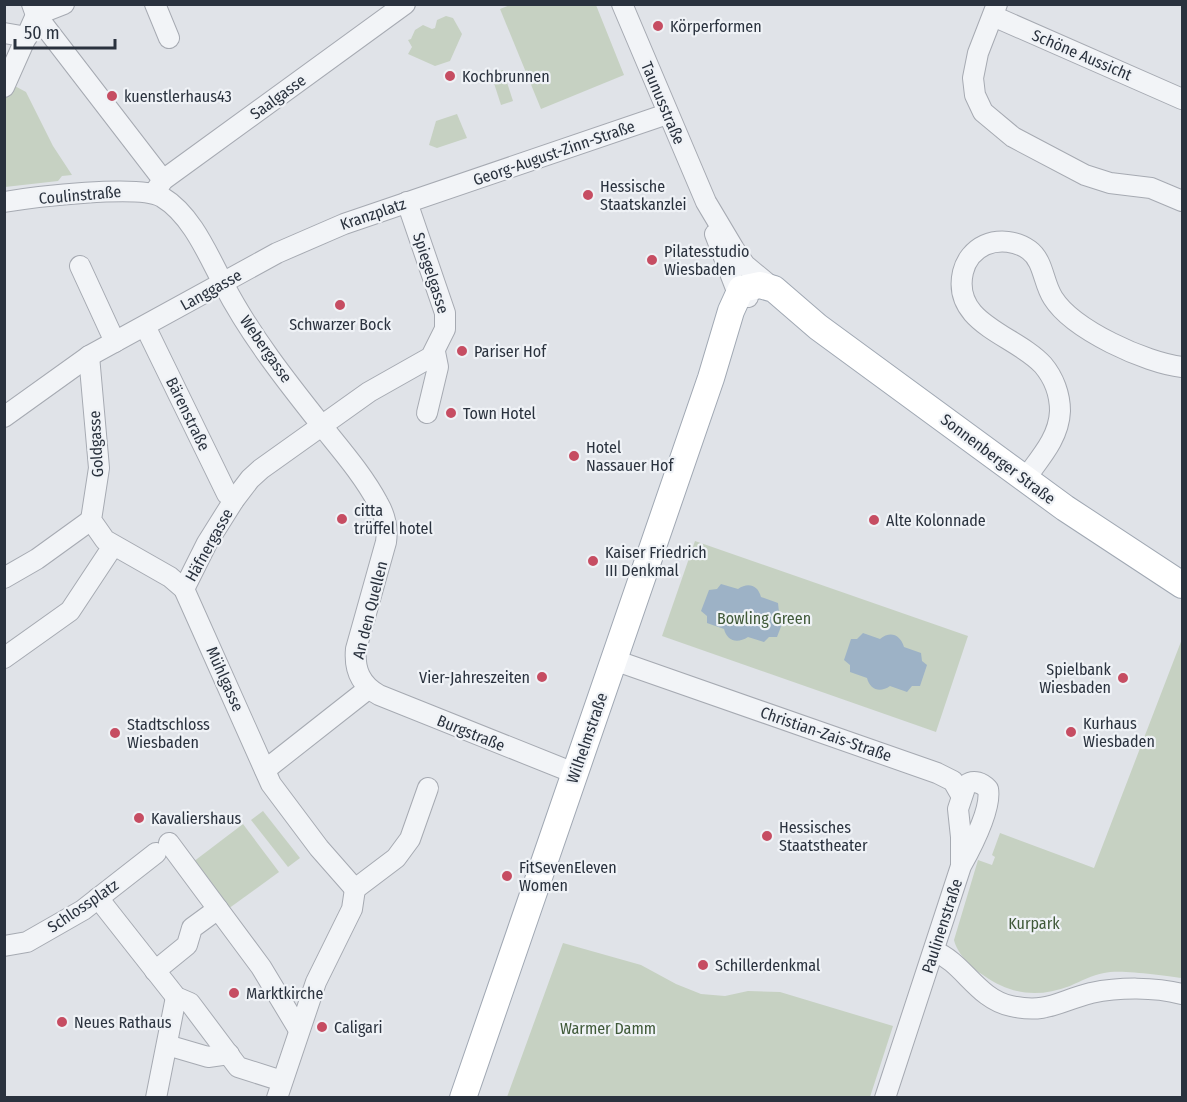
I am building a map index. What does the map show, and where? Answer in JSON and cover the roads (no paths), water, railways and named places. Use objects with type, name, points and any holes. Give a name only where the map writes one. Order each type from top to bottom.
[{"type":"main road","points":[[745,292],[760,285],[774,289]]},
{"type":"main road","name":"Sonnenberger Straße","points":[[774,289],[818,327],[1025,479],[1092,527],[1182,585]]},
{"type":"main road","name":"Sonnenberger Straße","points":[[745,292],[818,327]]},
{"type":"main road","name":"Wilhelmstraße","points":[[463,1098],[711,378],[728,348],[745,292]]},
{"type":"street","points":[[34,10],[63,4]]},
{"type":"street","points":[[155,4],[169,38]]},
{"type":"street","name":"Saalgasse","points":[[159,187],[405,4]]},
{"type":"street","name":"Taunusstraße","points":[[622,4],[706,202],[734,249]]},
{"type":"street","points":[[4,87],[27,37],[34,10]]},
{"type":"street","points":[[34,10],[159,187]]},
{"type":"street","points":[[995,10],[978,53],[973,78],[975,95],[983,112],[1013,137],[1085,175],[1110,183],[1150,189],[1182,201]]},
{"type":"street","name":"Schöne Aussicht","points":[[995,10],[1182,99]]},
{"type":"street","points":[[4,33],[27,37]]},
{"type":"street","name":"Georg-August-Zinn-Straße","points":[[440,192],[667,114]]},
{"type":"street","name":"Coulinstraße","points":[[4,202],[108,191],[140,191],[159,187]]},
{"type":"street","name":"Webergasse","points":[[159,187],[200,240],[243,318],[354,466],[380,505]]},
{"type":"street","name":"Kranzplatz","points":[[307,240],[344,224],[440,192]]},
{"type":"street","name":"Spiegelgasse","points":[[407,202],[445,313],[445,329],[435,352],[438,367],[427,413]]},
{"type":"street","name":"Taunusstraße","points":[[706,202],[721,253],[745,292]]},
{"type":"street","name":"Langgasse","points":[[4,417],[90,356],[277,253],[307,240]]},
{"type":"street","points":[[1025,479],[1055,434],[1059,400],[1053,381],[1042,364],[975,317],[965,303],[962,285],[963,272],[968,260],[978,249],[984,245],[999,242],[1024,247],[1035,256],[1053,298],[1071,318],[1099,336],[1148,359],[1182,367]]},
{"type":"street","points":[[734,249],[745,292]]},
{"type":"street","name":"Sonnenberger Straße","points":[[734,249],[751,270],[774,289]]},
{"type":"street","points":[[80,266],[115,342]]},
{"type":"street","name":"Bärenstraße","points":[[145,326],[227,494],[234,500]]},
{"type":"street","name":"Häfnergasse","points":[[184,589],[207,543],[234,500],[261,469],[369,392],[417,366],[435,352]]},
{"type":"street","name":"Goldgasse","points":[[90,356],[99,468],[91,520]]},
{"type":"street","name":"An den Quellen","points":[[368,689],[358,674],[355,659],[386,542],[386,523],[380,505]]},
{"type":"street","points":[[4,578],[36,559],[91,520],[105,540],[113,546],[170,578],[184,589]]},
{"type":"street","points":[[4,658],[70,611],[113,546]]},
{"type":"street","name":"Mühlgasse","points":[[184,589],[265,770]]},
{"type":"street","name":"Christian-Zais-Straße","points":[[614,660],[937,772],[953,781],[962,795]]},
{"type":"street","points":[[355,889],[285,805],[265,770],[368,689]]},
{"type":"street","name":"Burgstraße","points":[[368,689],[574,773]]},
{"type":"street","name":"Paulinenstraße","points":[[885,1098],[961,866],[974,843],[989,797],[986,787],[976,782],[969,783],[962,795]]},
{"type":"street","points":[[98,898],[176,997],[190,1003],[238,1067],[280,1089],[316,982],[352,909],[355,889],[396,858],[410,839],[428,788]]},
{"type":"street","points":[[961,866],[961,837],[957,813],[962,795]]},
{"type":"street","name":"Schlossplatz","points":[[4,946],[27,942],[83,910],[162,848],[219,909]]},
{"type":"street","points":[[155,971],[187,945],[192,928],[219,909],[261,967],[299,1030]]},
{"type":"street","points":[[934,951],[948,958],[988,996],[1008,1006],[1029,1010],[1048,1008],[1092,993],[1121,989],[1156,989],[1182,994]]},
{"type":"street","points":[[156,1098],[176,997]]},
{"type":"street","points":[[167,1045],[208,1057],[229,1054]]},
{"type":"water","points":[[721,584],[738,589],[749,585],[755,587],[761,597],[778,603],[779,612],[785,616],[777,637],[769,637],[764,642],[748,637],[736,641],[727,636],[724,629],[707,623],[707,616],[701,611],[709,590],[717,589]]},
{"type":"water","points":[[863,633],[880,639],[887,635],[894,635],[900,639],[904,647],[921,653],[922,661],[927,665],[920,686],[912,686],[907,692],[890,686],[879,690],[870,685],[867,678],[850,672],[850,665],[844,660],[851,639],[857,639]]},
{"type":"place","name":"Körperformen","points":[[658,26]]},
{"type":"place","name":"Kochbrunnen","points":[[450,76]]},
{"type":"place","name":"kuenstlerhaus43","points":[[112,96]]},
{"type":"place","name":"Hessische Staatskanzlei","points":[[588,195]]},
{"type":"place","name":"Pilatesstudio Wiesbaden","points":[[652,260]]},
{"type":"place","name":"Schwarzer Bock","points":[[340,305]]},
{"type":"place","name":"Pariser Hof","points":[[462,351]]},
{"type":"place","name":"Town Hotel","points":[[451,413]]},
{"type":"place","name":"Hotel Nassauer Hof","points":[[574,456]]},
{"type":"place","name":"citta trüffel hotel","points":[[342,519]]},
{"type":"place","name":"Alte Kolonnade","points":[[874,520]]},
{"type":"place","name":"Kaiser Friedrich III Denkmal","points":[[593,561]]},
{"type":"place","name":"Vier-Jahreszeiten","points":[[542,677]]},
{"type":"place","name":"Spielbank Wiesbaden","points":[[1123,678]]},
{"type":"place","name":"Kurhaus Wiesbaden","points":[[1071,732]]},
{"type":"place","name":"Stadtschloss Wiesbaden","points":[[115,733]]},
{"type":"place","name":"Kavaliershaus","points":[[139,818]]},
{"type":"place","name":"Hessisches Staatstheater","points":[[767,836]]},
{"type":"place","name":"FitSevenEleven Women","points":[[507,876]]},
{"type":"place","name":"Schillerdenkmal","points":[[703,965]]},
{"type":"place","name":"Marktkirche","points":[[234,993]]},
{"type":"place","name":"Neues Rathaus","points":[[62,1022]]},
{"type":"place","name":"Caligari","points":[[322,1027]]},
{"type":"park label","name":"Bowling Green","points":[[764,618]]},
{"type":"park label","name":"Kurpark","points":[[1034,923]]},
{"type":"park label","name":"Warmer Damm","points":[[608,1028]]}]
